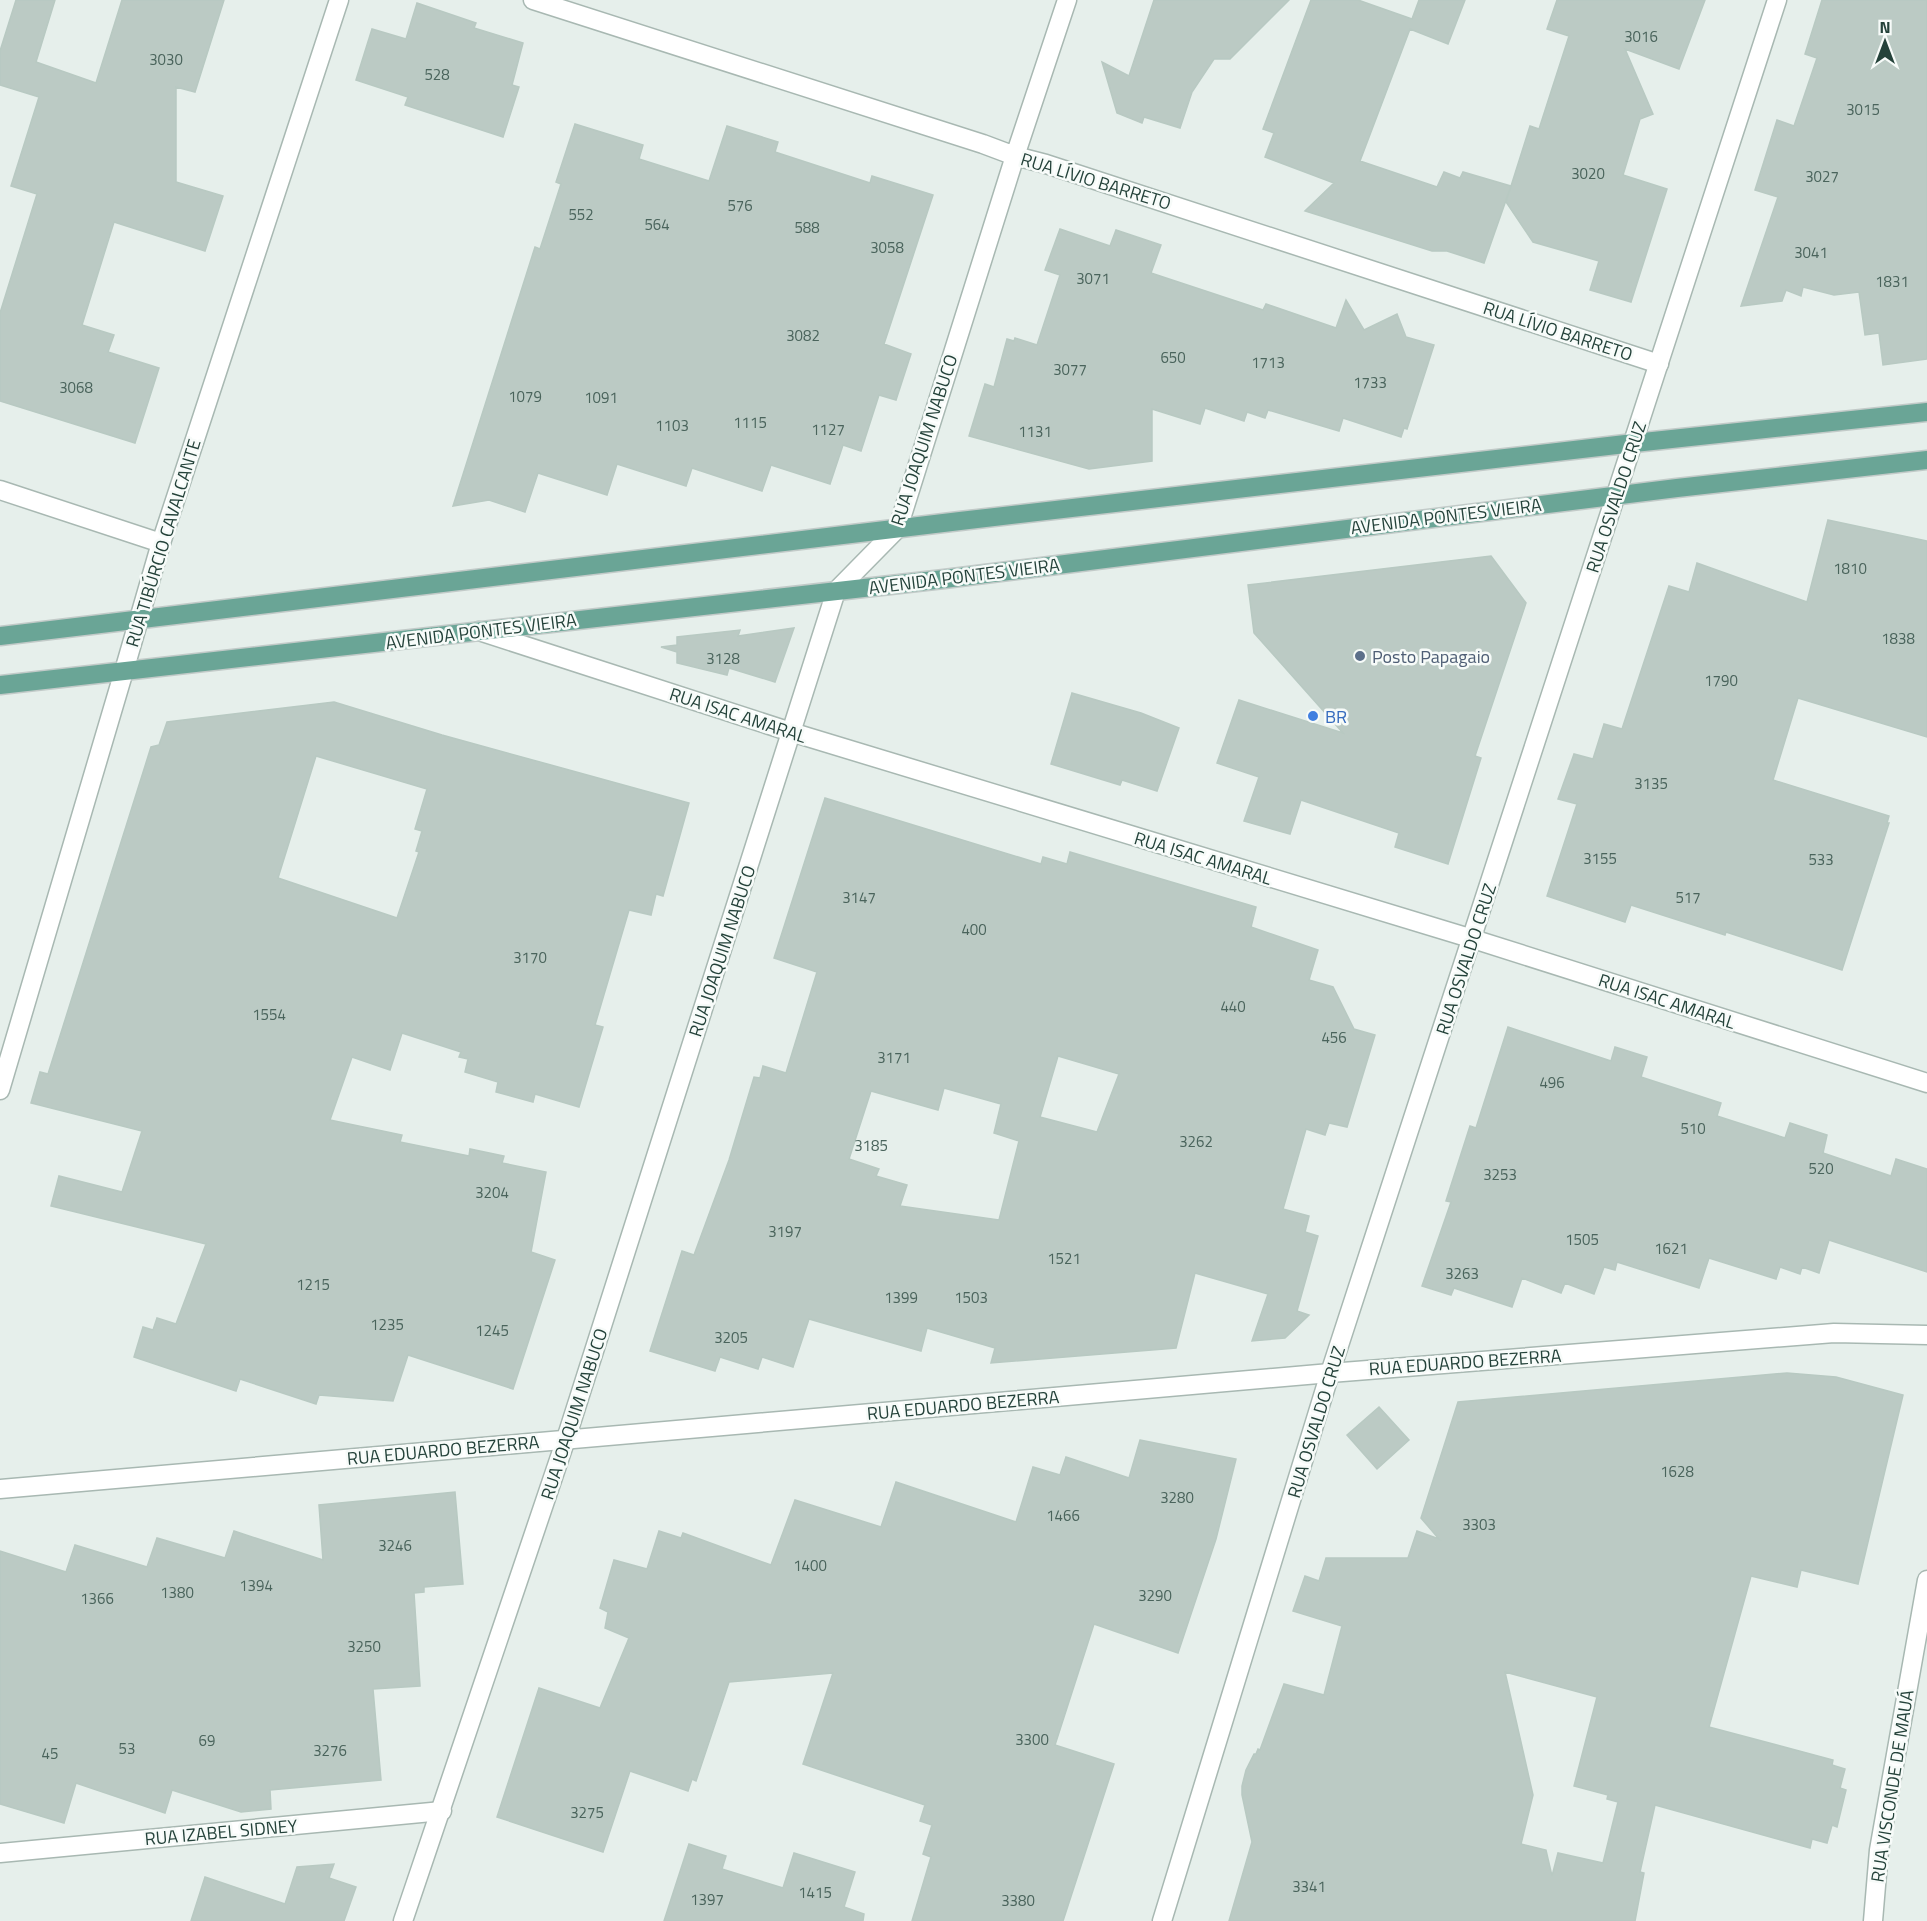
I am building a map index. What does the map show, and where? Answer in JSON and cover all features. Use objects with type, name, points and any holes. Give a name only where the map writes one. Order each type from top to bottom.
[{"type":"main road","points":[[0,636],[898,528],[1634,443],[1927,412]]},
{"type":"main road","name":"AVENIDA PONTES VIEIRA","points":[[0,686],[836,591],[1927,460]]},
{"type":"street","name":"RUA TIBÚRCIO CAVALCANTE","points":[[0,1090],[162,543],[339,0]]},
{"type":"street","name":"RUA LÍVIO BARRETO","points":[[533,0],[1659,364]]},
{"type":"street","name":"RUA JOAQUIM NABUCO","points":[[403,1921],[566,1439],[836,591],[898,528],[1015,156],[1067,0]]},
{"type":"street","name":"RUA OSVALDO CRUZ","points":[[1162,1921],[1330,1373],[1777,0]]},
{"type":"street","points":[[0,490],[162,543]]},
{"type":"street","name":"RUA ISAC AMARAL","points":[[479,631],[791,732],[1473,939],[1927,1083]]},
{"type":"street","name":"RUA EDUARDO BEZERRA","points":[[0,1489],[1330,1373],[1834,1333],[1927,1335]]},
{"type":"street","name":"RUA VISCONDE DE MAUÁ","points":[[1873,1921],[1879,1850],[1927,1580]]},
{"type":"street","name":"RUA IZABEL SIDNEY","points":[[0,1853],[442,1811]]},
{"type":"building","points":[[16,0],[55,0],[36,62],[96,83],[122,0],[224,0],[195,92],[176,87],[176,182],[223,196],[205,251],[114,222],[82,325],[114,335],[108,352],[159,368],[135,443],[0,401],[0,313],[37,194],[11,186],[39,97],[0,85],[0,51]]},
{"type":"building","points":[[1154,0],[1289,0],[1230,59],[1214,59],[1192,92],[1180,128],[1144,117],[1142,123],[1117,113],[1102,62],[1129,76]]},
{"type":"building","points":[[1311,0],[1358,0],[1412,19],[1419,0],[1465,0],[1448,44],[1410,29],[1360,161],[1437,187],[1444,172],[1460,178],[1463,172],[1511,186],[1484,263],[1447,251],[1432,251],[1305,211],[1334,183],[1265,157],[1274,133],[1263,129]]},
{"type":"building","points":[[1557,0],[1705,0],[1679,69],[1625,49],[1653,114],[1640,119],[1623,175],[1667,189],[1631,302],[1590,290],[1599,261],[1533,242],[1506,202],[1530,126],[1539,129],[1569,36],[1547,29]]},
{"type":"building","points":[[1822,0],[1927,0],[1927,359],[1883,365],[1879,333],[1865,335],[1859,292],[1834,295],[1803,287],[1801,296],[1786,290],[1782,301],[1741,306],[1778,197],[1755,190],[1777,120],[1794,126],[1817,58],[1805,54]]},
{"type":"building","points":[[417,3],[476,23],[474,28],[523,43],[512,85],[519,87],[503,137],[405,105],[408,97],[356,80],[372,29],[406,39]]},
{"type":"building","points":[[575,124],[643,145],[639,159],[709,181],[727,126],[778,142],[775,152],[870,183],[872,176],[933,195],[884,344],[911,354],[896,400],[879,395],[861,451],[843,445],[830,484],[771,465],[762,491],[692,468],[686,486],[617,464],[607,495],[538,473],[525,512],[489,500],[453,506],[535,247],[540,249],[561,184],[556,182]]},
{"type":"building","points":[[1060,229],[1110,246],[1116,230],[1161,245],[1151,273],[1263,310],[1266,304],[1336,328],[1346,300],[1364,330],[1397,314],[1406,337],[1434,345],[1407,429],[1404,428],[1401,437],[1343,418],[1339,431],[1268,410],[1265,418],[1247,412],[1244,421],[1205,408],[1200,424],[1152,409],[1152,461],[1089,469],[969,436],[985,384],[994,387],[1007,339],[1014,341],[1015,338],[1037,345],[1060,275],[1045,270]]},
{"type":"building","points":[[1828,520],[1927,541],[1927,737],[1798,698],[1773,780],[1889,816],[1887,823],[1889,823],[1842,970],[1726,932],[1725,935],[1631,905],[1625,922],[1547,896],[1577,804],[1558,799],[1574,754],[1593,759],[1604,724],[1622,729],[1669,586],[1689,592],[1697,563],[1807,602]]},
{"type":"building","points":[[1491,556],[1526,603],[1475,756],[1481,758],[1448,864],[1395,847],[1399,833],[1301,800],[1290,834],[1244,821],[1259,777],[1217,763],[1239,700],[1343,733],[1254,633],[1248,585]]},
{"type":"building","points":[[794,628],[775,682],[729,668],[727,675],[677,663],[677,652],[661,647],[677,645],[677,637],[740,630],[738,636]]},
{"type":"building","points":[[1072,693],[1141,713],[1179,728],[1157,791],[1122,780],[1120,785],[1051,764]]},
{"type":"building","points":[[334,702],[442,735],[689,803],[663,896],[656,894],[651,915],[629,910],[595,1025],[603,1027],[579,1107],[535,1094],[533,1102],[496,1092],[498,1082],[465,1072],[468,1059],[459,1057],[461,1052],[402,1033],[390,1070],[352,1057],[330,1120],[402,1135],[400,1142],[469,1156],[470,1149],[504,1156],[502,1163],[546,1172],[531,1252],[555,1260],[513,1389],[408,1355],[393,1401],[319,1395],[316,1404],[240,1379],[236,1391],[134,1357],[143,1327],[153,1330],[157,1318],[176,1324],[206,1244],[51,1206],[59,1176],[122,1192],[142,1131],[31,1103],[40,1072],[48,1074],[151,747],[159,745],[167,722]],"holes":[[[316,756],[427,789],[415,829],[422,831],[416,851],[419,852],[397,918],[278,878]]]},
{"type":"building","points":[[825,798],[1041,864],[1043,857],[1067,864],[1070,852],[1256,907],[1251,927],[1318,950],[1309,980],[1333,987],[1354,1029],[1375,1035],[1347,1127],[1329,1123],[1325,1135],[1306,1129],[1283,1209],[1309,1216],[1305,1232],[1318,1236],[1297,1311],[1309,1315],[1285,1338],[1252,1341],[1268,1294],[1195,1273],[1176,1348],[991,1363],[995,1348],[927,1328],[921,1351],[809,1319],[793,1367],[762,1357],[758,1369],[720,1357],[715,1371],[650,1351],[682,1251],[694,1255],[729,1160],[754,1077],[760,1078],[763,1066],[786,1073],[817,972],[774,958]],"holes":[[[1058,1056],[1119,1074],[1097,1132],[1040,1117]],[[944,1088],[1001,1104],[994,1133],[1019,1141],[999,1220],[900,1206],[907,1185],[876,1176],[879,1169],[849,1159],[871,1091],[938,1110]]]},
{"type":"building","points":[[1508,1027],[1611,1061],[1615,1047],[1647,1057],[1641,1077],[1721,1103],[1717,1116],[1785,1138],[1790,1123],[1827,1135],[1823,1153],[1891,1176],[1896,1159],[1927,1169],[1927,1272],[1829,1240],[1819,1273],[1802,1267],[1800,1274],[1780,1267],[1776,1279],[1709,1258],[1699,1288],[1617,1262],[1615,1270],[1604,1267],[1594,1294],[1565,1283],[1561,1293],[1522,1278],[1512,1307],[1454,1288],[1451,1295],[1422,1286],[1451,1202],[1446,1201],[1470,1126],[1476,1128]]},
{"type":"building","points":[[1787,1373],[1836,1377],[1903,1395],[1858,1584],[1801,1570],[1797,1587],[1751,1576],[1709,1727],[1833,1760],[1832,1765],[1845,1769],[1840,1788],[1846,1790],[1837,1827],[1832,1825],[1827,1843],[1812,1839],[1810,1848],[1655,1805],[1640,1872],[1644,1873],[1635,1921],[1229,1921],[1252,1842],[1242,1795],[1246,1770],[1254,1754],[1258,1749],[1260,1750],[1284,1684],[1324,1695],[1342,1626],[1293,1611],[1305,1576],[1319,1581],[1326,1558],[1408,1558],[1417,1531],[1439,1539],[1421,1518],[1458,1402]],"holes":[[[1505,1672],[1597,1697],[1574,1786],[1608,1795],[1607,1799],[1618,1802],[1603,1863],[1558,1853],[1552,1876],[1546,1850],[1521,1844],[1533,1795]]]},
{"type":"building","points":[[1379,1407],[1409,1440],[1377,1469],[1347,1435]]},
{"type":"building","points":[[1140,1440],[1236,1459],[1216,1539],[1178,1653],[1094,1624],[1055,1745],[1114,1764],[1063,1921],[912,1921],[931,1857],[923,1854],[932,1825],[920,1821],[925,1805],[803,1764],[833,1673],[729,1682],[696,1781],[692,1779],[688,1791],[630,1771],[603,1852],[497,1817],[539,1688],[600,1708],[629,1638],[605,1628],[608,1612],[600,1608],[614,1560],[647,1569],[659,1531],[681,1538],[683,1533],[771,1565],[795,1500],[881,1527],[896,1482],[1016,1522],[1033,1467],[1060,1475],[1066,1457],[1129,1478]]},
{"type":"building","points":[[455,1492],[463,1584],[424,1587],[424,1592],[414,1593],[420,1686],[373,1689],[381,1780],[270,1790],[271,1809],[241,1812],[172,1790],[165,1813],[76,1783],[64,1823],[0,1804],[0,1551],[66,1572],[75,1545],[147,1567],[157,1538],[225,1558],[234,1531],[323,1560],[319,1505]]},
{"type":"building","points":[[689,1844],[726,1856],[722,1869],[783,1888],[794,1853],[855,1872],[844,1907],[864,1914],[863,1921],[664,1921]]},
{"type":"building","points":[[334,1864],[329,1878],[356,1887],[344,1921],[191,1921],[205,1877],[285,1904],[297,1867]]},
{"type":"place","name":"Posto Papagaio","points":[[1360,656]]},
{"type":"place","name":"BR","points":[[1313,716]]}]
